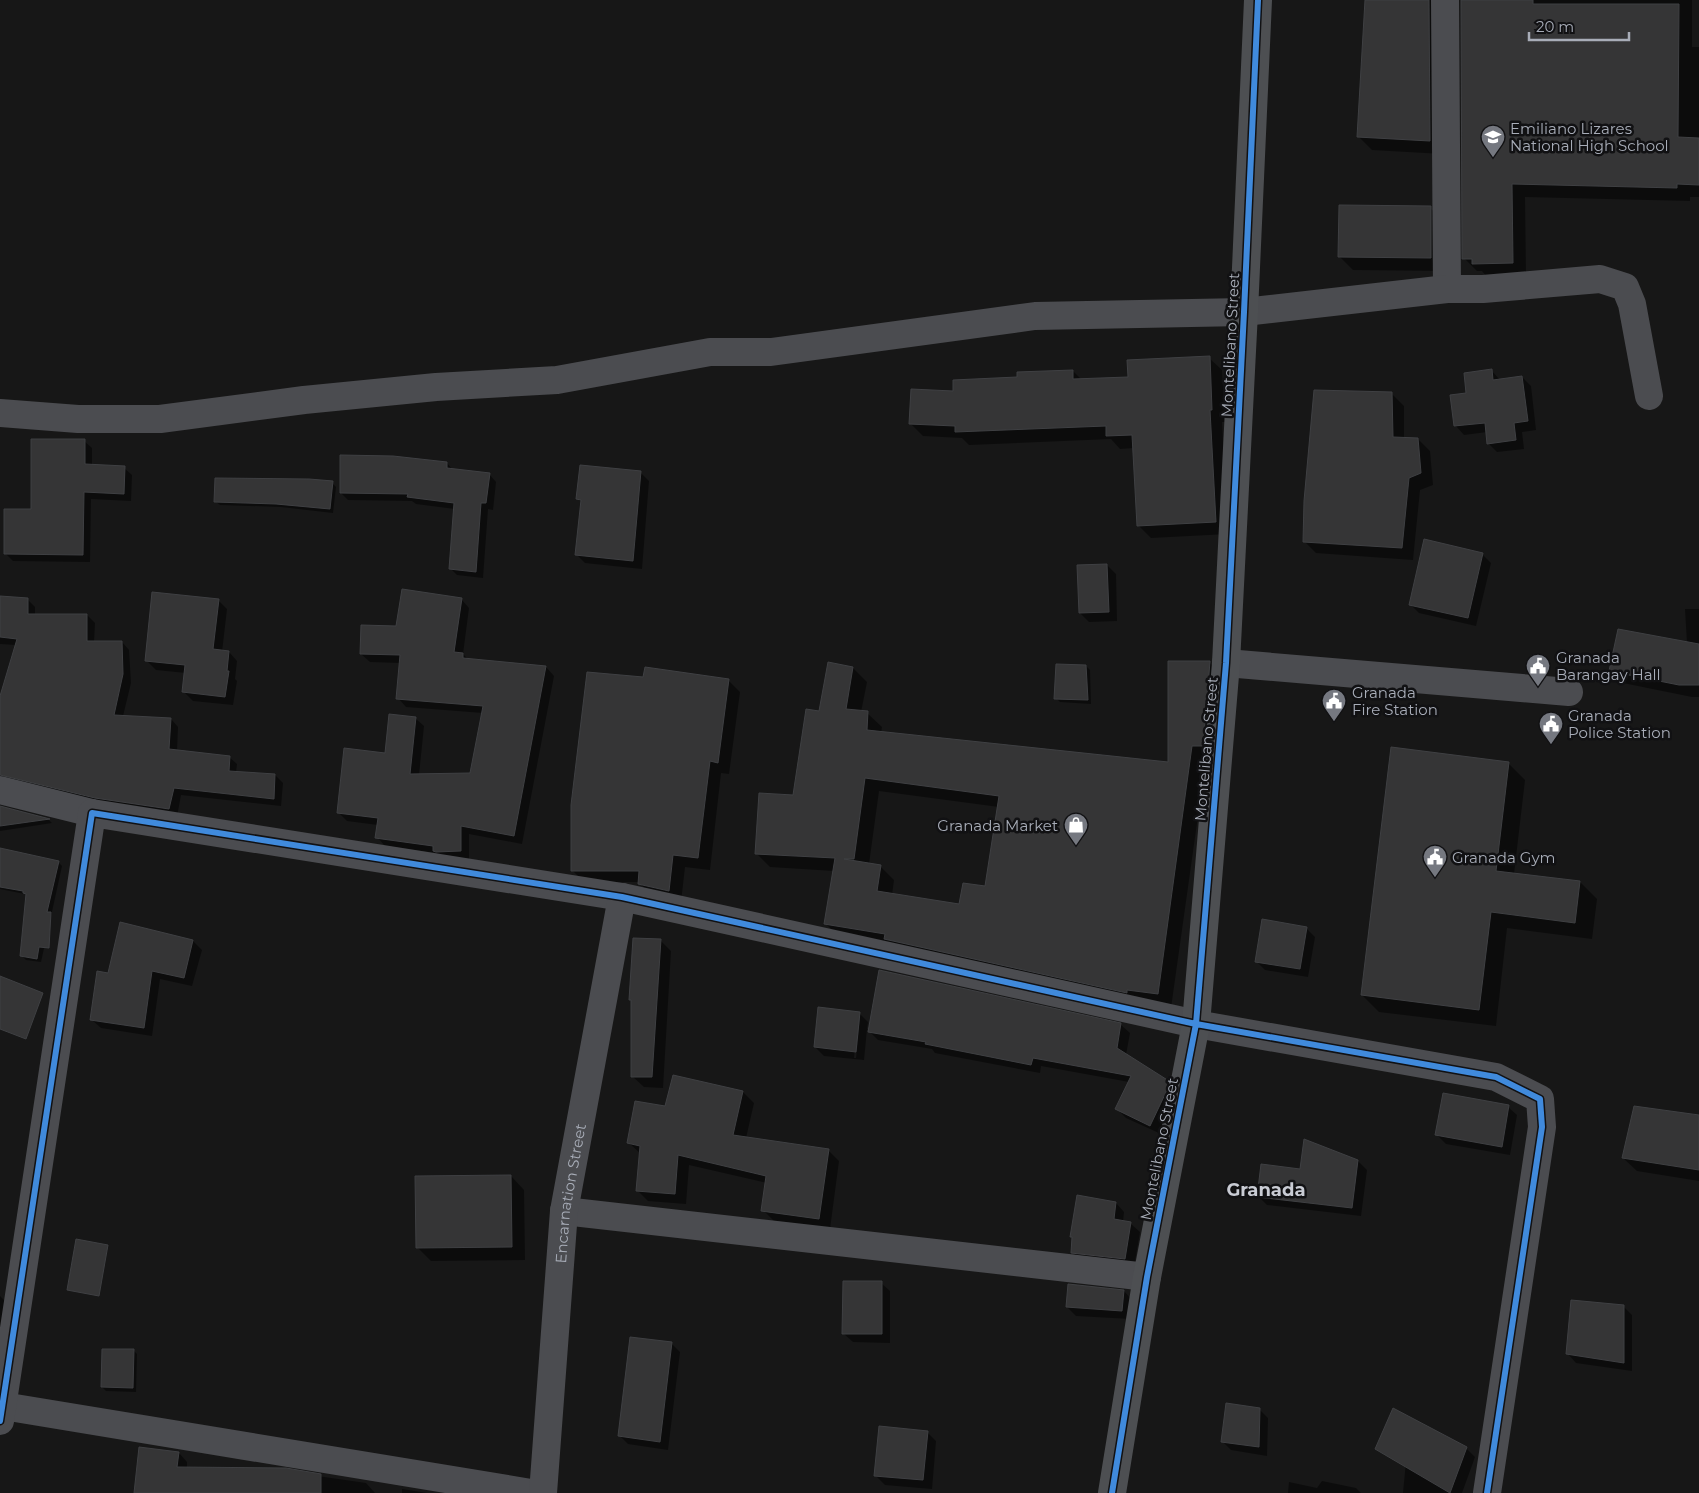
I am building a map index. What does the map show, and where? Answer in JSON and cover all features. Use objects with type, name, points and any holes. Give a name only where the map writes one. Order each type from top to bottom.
[{"type":"main road","name":"Montelibano Street","points":[[1112,1493],[1147,1277],[1196,1024],[1226,663],[1258,0]]},
{"type":"street","points":[[1444,0],[1447,289]]},
{"type":"street","points":[[0,413],[78,419],[160,419],[304,400],[427,388],[557,380],[710,352],[771,352],[1035,316],[1244,312],[1447,289],[1483,289],[1600,279],[1625,286],[1632,304],[1649,396]]},
{"type":"street","points":[[1226,663],[1569,692]]},
{"type":"street","points":[[0,790],[92,813],[622,897],[1196,1024],[1496,1077],[1540,1099],[1542,1127],[1487,1493]]},
{"type":"street","points":[[92,813],[2,1414],[531,1493]]},
{"type":"street","name":"Encarnation Street","points":[[543,1493],[564,1211],[622,897]]},
{"type":"street","points":[[564,1211],[1147,1277]]},
{"type":"building","points":[[1365,0],[1429,0],[1430,141],[1357,137]]},
{"type":"building","points":[[1461,0],[1533,0],[1533,4],[1679,4],[1678,137],[1699,138],[1699,185],[1677,184],[1677,188],[1512,184],[1513,263],[1472,264],[1472,259],[1462,259]]},
{"type":"building","points":[[1339,205],[1431,206],[1431,258],[1338,257]]},
{"type":"building","points":[[1210,356],[1212,410],[1210,410],[1216,522],[1137,526],[1132,435],[1106,436],[1106,426],[955,432],[955,426],[909,424],[911,389],[953,391],[953,380],[1017,377],[1017,372],[1073,370],[1073,379],[1128,377],[1127,360]]},
{"type":"building","points":[[1492,369],[1493,380],[1522,376],[1528,421],[1514,423],[1516,440],[1487,444],[1485,423],[1454,426],[1450,395],[1466,393],[1464,373]]},
{"type":"building","points":[[1314,390],[1392,392],[1393,437],[1418,438],[1421,473],[1409,478],[1402,548],[1303,542],[1304,501]]},
{"type":"building","points":[[31,439],[85,439],[85,464],[125,466],[124,494],[84,492],[83,555],[4,554],[4,509],[31,509]]},
{"type":"building","points":[[340,455],[393,456],[447,462],[447,468],[490,473],[486,503],[481,503],[476,572],[449,569],[454,503],[407,497],[408,494],[340,493]]},
{"type":"building","points":[[580,465],[641,471],[633,561],[575,555],[581,500],[576,499]]},
{"type":"building","points":[[215,478],[333,481],[330,509],[276,504],[214,502]]},
{"type":"building","points":[[1424,539],[1483,553],[1468,618],[1409,605]]},
{"type":"building","points":[[1107,564],[1109,612],[1079,613],[1077,565]]},
{"type":"building","points":[[402,589],[462,598],[454,652],[463,653],[463,658],[546,666],[514,836],[461,826],[461,851],[436,852],[433,851],[433,846],[375,838],[378,818],[337,813],[344,748],[385,753],[389,714],[416,717],[410,774],[470,773],[483,706],[396,699],[400,655],[360,654],[361,625],[396,626]]},
{"type":"building","points":[[152,592],[219,599],[213,649],[229,651],[227,671],[229,671],[225,697],[182,692],[185,665],[145,661]]},
{"type":"building","points":[[0,596],[28,598],[28,614],[87,614],[87,641],[122,641],[123,674],[114,715],[171,718],[169,749],[230,756],[229,771],[275,774],[274,799],[174,788],[169,809],[95,798],[0,775],[0,696],[17,639],[0,637]]},
{"type":"building","points":[[1618,629],[1699,644],[1699,685],[1679,685],[1609,671]]},
{"type":"building","name":"Granada Market","points":[[1168,661],[1210,661],[1203,746],[1192,746],[1158,994],[1127,990],[1127,993],[884,939],[885,934],[824,924],[835,858],[755,854],[759,793],[793,795],[806,709],[819,711],[828,662],[853,667],[846,709],[868,711],[867,730],[1168,762]],"holes":[[[865,778],[999,796],[985,886],[963,883],[959,904],[877,891],[881,865],[844,859],[854,859]]]},
{"type":"building","points":[[1056,664],[1086,665],[1088,700],[1054,699]]},
{"type":"building","points":[[645,667],[729,679],[718,763],[710,761],[698,858],[673,855],[669,891],[638,884],[639,871],[571,871],[571,805],[587,672],[643,677]]},
{"type":"building","name":"Granada Gym","points":[[1391,747],[1509,762],[1496,871],[1580,881],[1575,923],[1491,912],[1479,1010],[1361,995]]},
{"type":"building","points":[[0,806],[50,819],[0,826]]},
{"type":"building","points":[[0,848],[59,861],[47,912],[51,912],[49,948],[39,947],[37,959],[20,956],[26,894],[23,891],[0,887]]},
{"type":"building","points":[[1262,919],[1307,927],[1300,969],[1255,962]]},
{"type":"building","points":[[120,922],[193,940],[184,978],[152,971],[144,1028],[90,1020],[97,971],[108,973]]},
{"type":"building","points":[[633,938],[661,939],[652,1077],[631,1077],[631,1000],[629,1000]]},
{"type":"building","points":[[879,970],[1121,1023],[1117,1048],[1169,1081],[1168,1088],[1150,1126],[1115,1109],[1131,1076],[1033,1058],[1031,1065],[925,1044],[926,1042],[868,1032]]},
{"type":"building","points":[[0,976],[43,993],[26,1039],[0,1029]]},
{"type":"building","points":[[818,1007],[860,1012],[856,1052],[814,1047]]},
{"type":"building","points":[[673,1075],[743,1091],[733,1135],[829,1149],[819,1219],[761,1211],[766,1176],[678,1155],[675,1194],[636,1191],[640,1146],[627,1143],[635,1101],[665,1106]]},
{"type":"building","points":[[1443,1093],[1509,1105],[1502,1147],[1435,1135]]},
{"type":"building","points":[[1634,1106],[1699,1115],[1699,1170],[1622,1158]]},
{"type":"building","points":[[1304,1139],[1358,1160],[1352,1208],[1257,1197],[1261,1164],[1300,1169]]},
{"type":"building","points":[[511,1175],[512,1247],[416,1248],[415,1176]]},
{"type":"building","points":[[1077,1195],[1116,1202],[1114,1219],[1131,1222],[1125,1259],[1071,1253],[1072,1237],[1070,1237]]},
{"type":"building","points":[[76,1239],[108,1245],[99,1296],[67,1290]]},
{"type":"building","points":[[843,1281],[882,1281],[882,1334],[842,1334]]},
{"type":"building","points":[[1068,1284],[1124,1290],[1122,1311],[1066,1307]]},
{"type":"building","points":[[1571,1300],[1624,1305],[1624,1363],[1566,1354]]},
{"type":"building","points":[[630,1337],[672,1342],[660,1442],[618,1436]]},
{"type":"building","points":[[102,1349],[134,1349],[133,1388],[101,1387]]},
{"type":"building","points":[[1226,1403],[1260,1408],[1259,1447],[1221,1442]]},
{"type":"building","points":[[1393,1408],[1467,1447],[1450,1493],[1375,1449]]},
{"type":"building","points":[[879,1426],[928,1431],[923,1480],[874,1476]]},
{"type":"building","points":[[139,1447],[179,1452],[177,1467],[286,1468],[321,1474],[321,1493],[134,1493]]},
{"type":"cycle path","points":[[1112,1493],[1147,1277],[1196,1024],[1226,663],[1258,0]]},
{"type":"cycle path","points":[[0,1421],[92,813],[622,897],[1196,1024],[1496,1077],[1540,1099],[1542,1127],[1487,1493]]},
{"type":"place","name":"Emiliano Lizares National High School","points":[[1493,158]]},
{"type":"place","name":"Granada Barangay Hall","points":[[1538,687]]},
{"type":"place","name":"Granada Fire Station","points":[[1334,722]]},
{"type":"place","name":"Granada Police Station","points":[[1551,745]]},
{"type":"place","name":"Granada Market","points":[[1076,846]]},
{"type":"place","name":"Granada Gym","points":[[1435,878]]},
{"type":"district","name":"Granada","points":[[1266,1190]]}]
